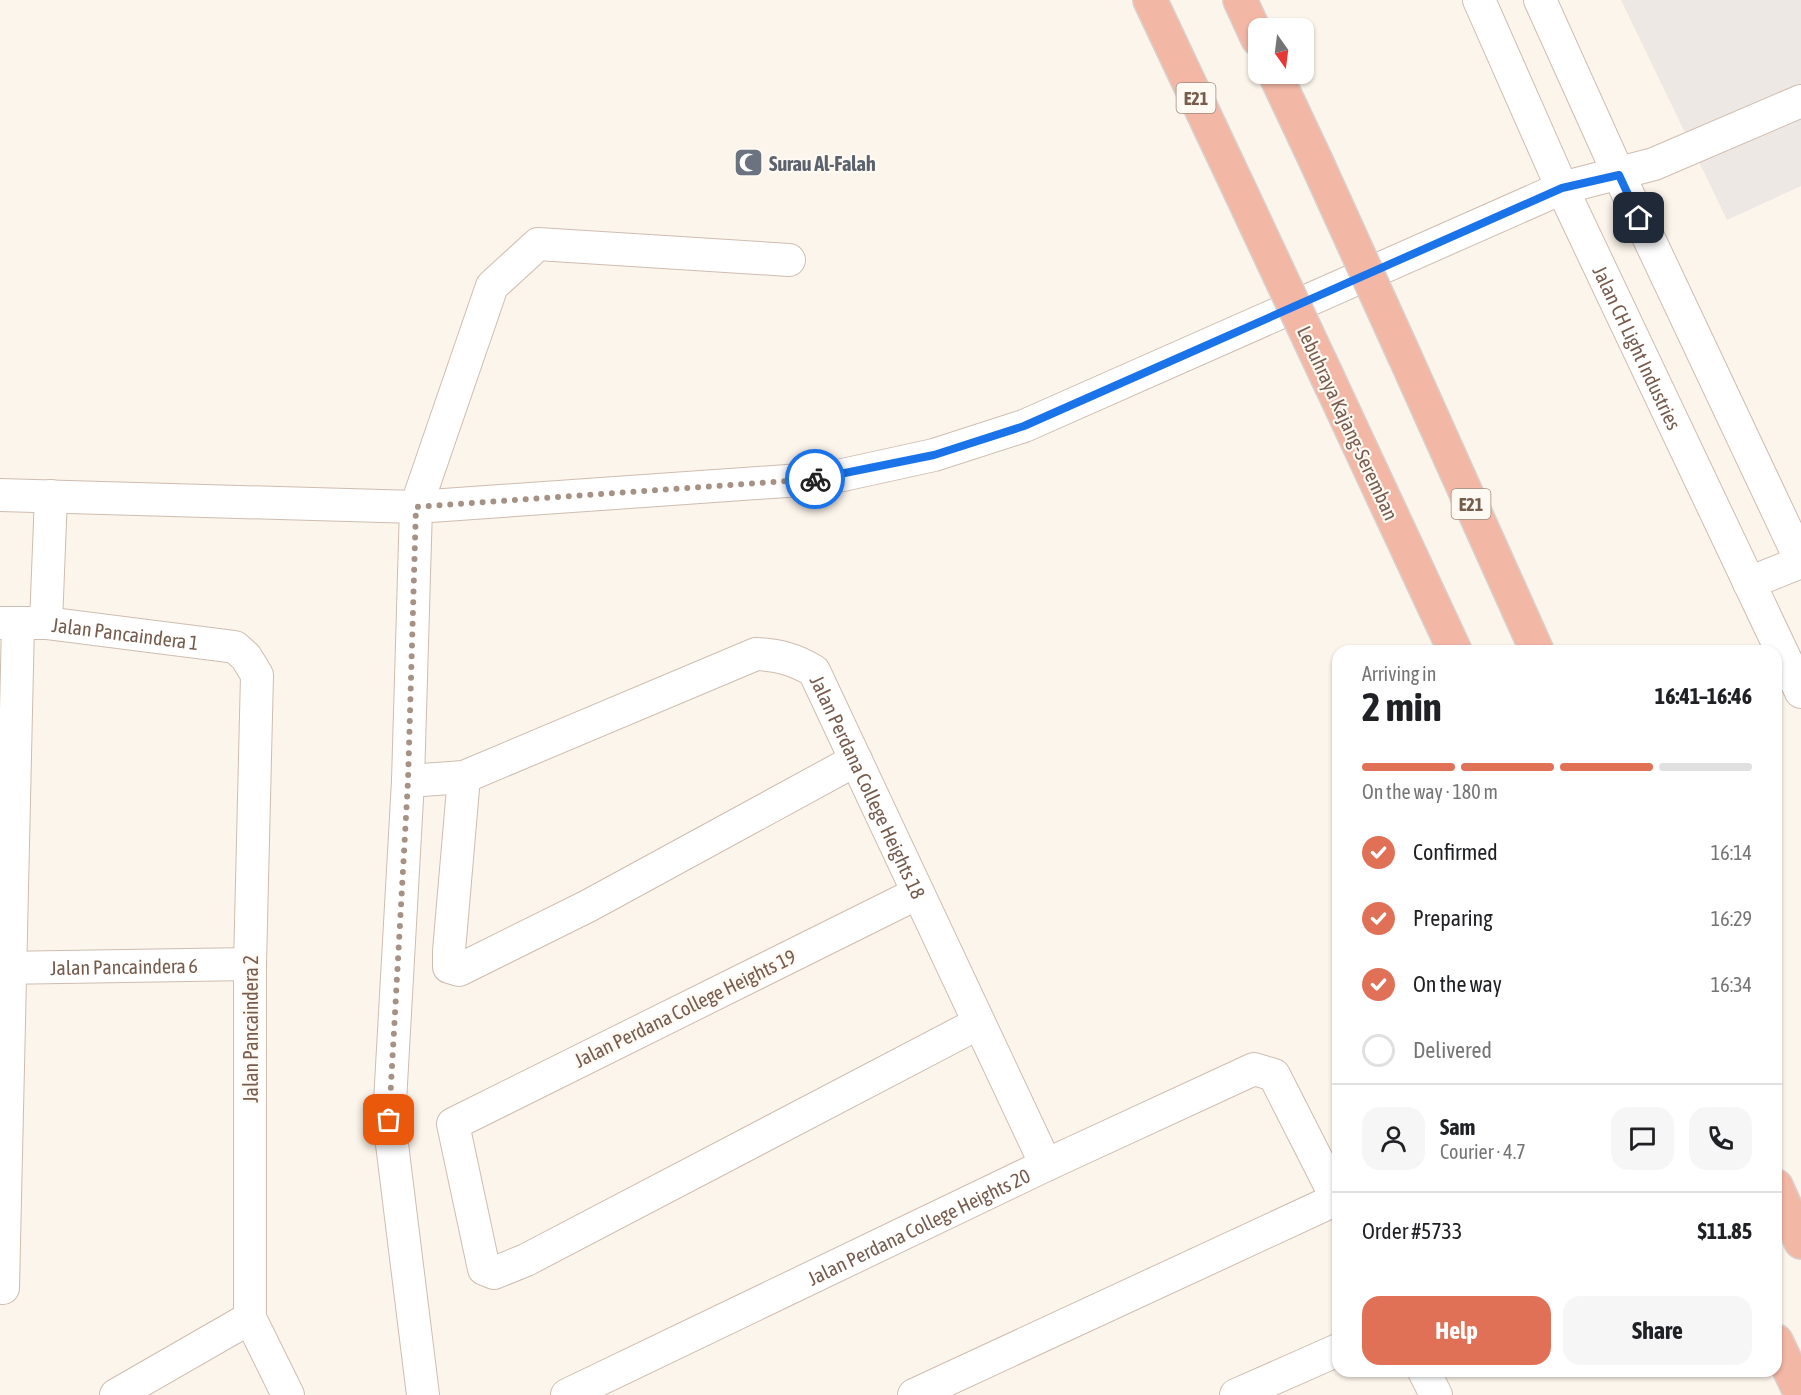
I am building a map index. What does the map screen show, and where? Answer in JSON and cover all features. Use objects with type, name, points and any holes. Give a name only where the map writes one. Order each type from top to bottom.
[{"type":"highway","name":"Lebuhraya Kajang-Seremban","points":[[1150,0],[1452,645]]},
{"type":"highway","points":[[1240,0],[1248,18]]},
{"type":"highway","name":"E21","points":[[1280,84],[1533,645]]},
{"type":"highway","points":[[1782,1199],[1801,1242]]},
{"type":"highway","points":[[1782,1354],[1801,1394]]},
{"type":"street","name":"Jalan CH Light Industries","points":[[1479,0],[1562,188],[1779,645]]},
{"type":"street","points":[[1540,0],[1619,175],[1801,561],[1749,583]]},
{"type":"street","points":[[0,495],[416,507],[829,478],[934,455],[1024,426],[1562,188],[1619,175],[1654,164],[1801,101]]},
{"type":"street","points":[[423,1395],[389,1120],[408,781],[416,507],[492,286],[538,244],[789,260]]},
{"type":"street","points":[[3,1288],[5,968],[22,623],[51,496]]},
{"type":"street","name":"Jalan Pancaindera 1","points":[[22,623],[235,646],[246,657]]},
{"type":"street","name":"Jalan CH Light Industries","points":[[1782,652],[1801,692]]},
{"type":"street","name":"Jalan Perdana College Heights 18","points":[[408,781],[464,777],[756,654],[775,655],[795,660],[814,671],[1046,1165]]},
{"type":"street","name":"Jalan Pancaindera 2","points":[[246,657],[256,675],[250,964],[250,1318],[288,1395]]},
{"type":"street","points":[[464,777],[449,951],[449,967],[459,970],[588,906],[856,760]]},
{"type":"street","name":"Jalan Perdana College Heights 19","points":[[918,893],[453,1124],[484,1269],[494,1273],[526,1260],[979,1023]]},
{"type":"street","name":"Jalan Pancaindera 6","points":[[5,968],[250,964]]},
{"type":"street","name":"Jalan Perdana College Heights 20","points":[[567,1395],[1046,1165],[1254,1069],[1274,1075],[1332,1190]]},
{"type":"street","points":[[915,1395],[1332,1202]]},
{"type":"street","points":[[116,1395],[250,1318]]},
{"type":"street","points":[[1236,1395],[1332,1353]]},
{"type":"street","points":[[1427,1377],[1436,1395]]},
{"type":"shaded area","points":[[1621,0],[1801,0],[1801,186],[1727,220]]},
{"type":"way so far","points":[[389,1120],[408,781],[416,507],[815,479]]},
{"type":"place","name":"Surau Al-Falah","points":[[748,163]]},
{"type":"route","points":[[815,479],[934,455],[1024,426],[1562,188],[1619,175],[1639,218]]}]
